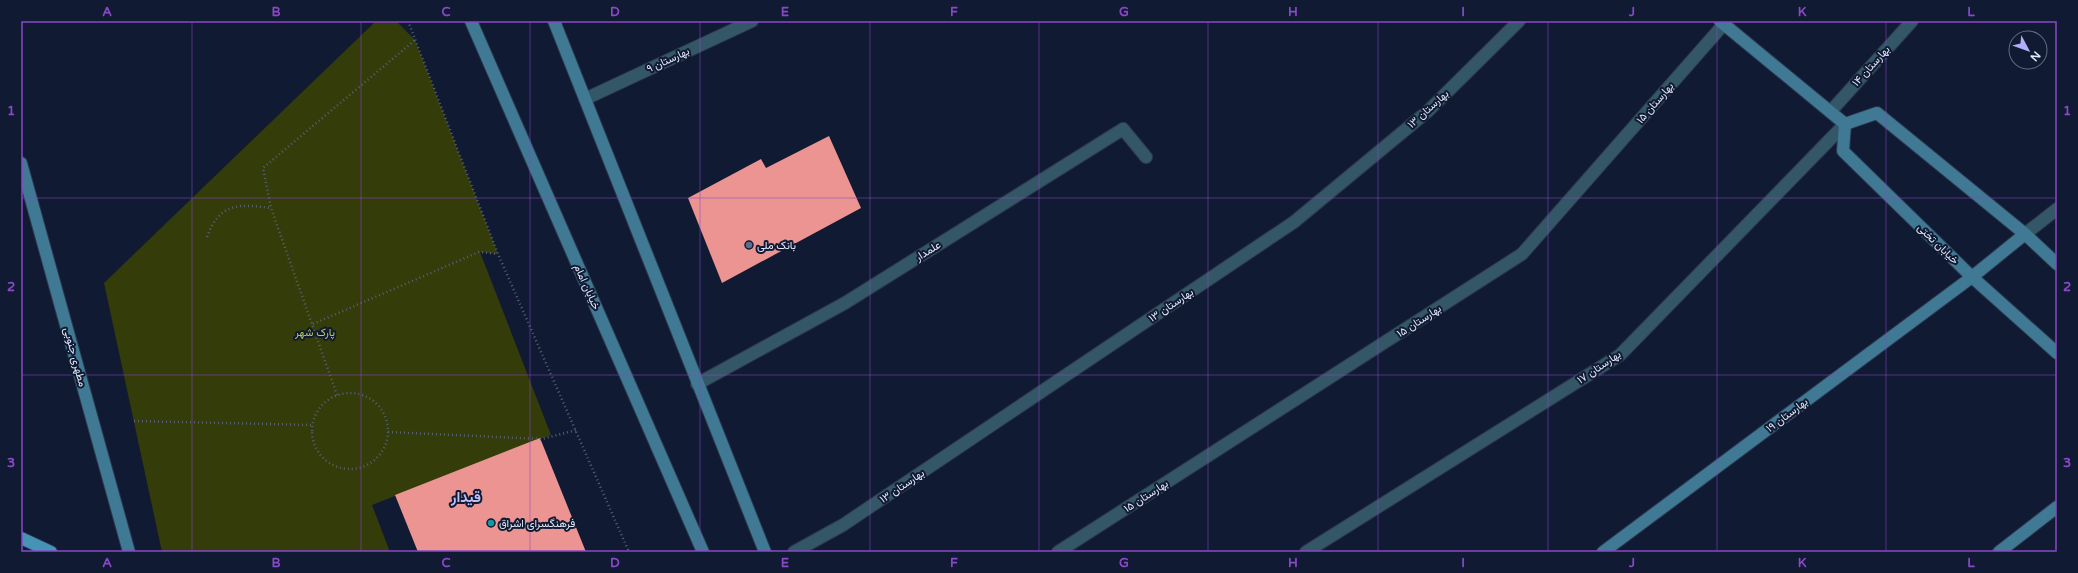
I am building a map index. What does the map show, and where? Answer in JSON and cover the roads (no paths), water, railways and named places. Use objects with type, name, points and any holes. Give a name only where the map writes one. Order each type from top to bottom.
[{"type":"main road","name":"خیابان امام","points":[[471,21],[703,552]]},
{"type":"main road","points":[[554,21],[697,384],[766,552]]},
{"type":"main road","points":[[1722,23],[1845,124],[1877,113],[2025,234],[2057,264]]},
{"type":"main road","name":"خیابان تختی","points":[[1845,124],[1843,151],[1972,277],[2057,353]]},
{"type":"main road","name":"مطهری جنوبی","points":[[21,163],[129,552]]},
{"type":"main road","name":"بهارستان ۱۹","points":[[1603,552],[1972,277],[2025,234]]},
{"type":"main road","points":[[1999,552],[2057,507]]},
{"type":"main road","points":[[21,538],[51,552]]},
{"type":"street","name":"بهارستان ۹","points":[[585,99],[752,21]]},
{"type":"street","name":"بهارستان ۱۳","points":[[794,552],[843,525],[1294,222],[1428,111],[1519,21]]},
{"type":"street","name":"بهارستان ۱۴","points":[[1831,111],[1912,21]]},
{"type":"street","name":"بهارستان ۱۵","points":[[1058,552],[1522,254],[1722,23]]},
{"type":"street","name":"بهارستان ۱۷","points":[[1306,552],[1620,355],[1845,124]]},
{"type":"street","name":"علمدار","points":[[697,384],[845,303],[1123,129],[1146,157]]},
{"type":"street","points":[[2025,234],[2057,209]]},
{"type":"place","name":"بانک ملی","points":[[749,245]]},
{"type":"place","name":"فرهنگسرای اشراق","points":[[491,523]]},
{"type":"district","name":"قیدار","points":[[466,497]]},
{"type":"park label","name":"پارک شهر","points":[[315,332]]}]
